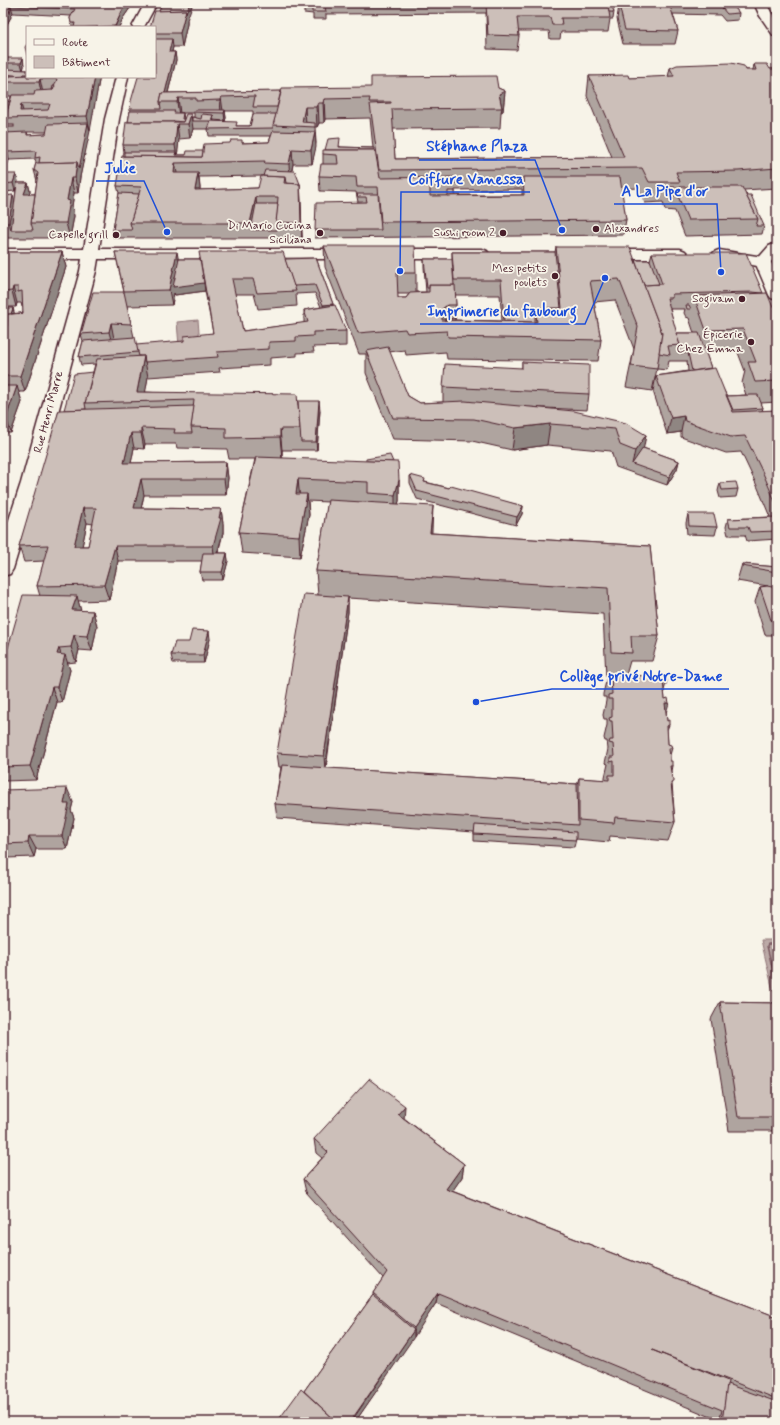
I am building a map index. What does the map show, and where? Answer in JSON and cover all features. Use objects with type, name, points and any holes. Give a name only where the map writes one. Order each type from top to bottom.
[{"type":"street","points":[[139,26],[151,3]]},
{"type":"street","points":[[760,3],[766,16],[777,32]]},
{"type":"street","name":"Rue Henri Marre","points":[[3,569],[32,476],[88,271],[112,119],[122,78]]},
{"type":"street","points":[[763,262],[774,249],[777,248]]},
{"type":"street","points":[[3,254],[495,254]]},
{"type":"street","points":[[590,254],[693,254]]},
{"type":"street","points":[[708,254],[763,262]]},
{"type":"street","points":[[763,262],[777,295]]},
{"type":"water","points":[[198,320],[200,344],[179,346],[177,322]]},
{"type":"water","points":[[761,940],[777,940],[777,991],[773,991]]},
{"type":"building","points":[[3,3],[86,3],[85,5],[89,5],[90,3],[127,3],[115,26],[74,26],[75,23],[71,23],[70,18],[75,9],[11,6],[10,8],[3,8]]},
{"type":"building","points":[[162,3],[190,3],[186,13],[186,10],[159,11]]},
{"type":"building","points":[[306,3],[312,3],[312,6],[304,6]]},
{"type":"building","points":[[486,4],[608,6],[610,18],[561,18],[562,25],[552,25],[550,17],[517,17],[519,36],[488,35]]},
{"type":"building","points":[[619,5],[670,6],[678,31],[625,30]]},
{"type":"building","points":[[312,6],[325,6],[326,12],[312,12]]},
{"type":"building","points":[[608,6],[612,6],[614,12],[609,12]]},
{"type":"building","points":[[722,8],[735,8],[739,13],[727,14]]},
{"type":"building","points":[[4,9],[9,10],[3,19],[3,11]]},
{"type":"building","points":[[186,10],[180,33],[156,33],[156,26],[150,26],[155,11]]},
{"type":"building","points":[[156,39],[172,39],[169,52],[175,52],[165,93],[162,93],[160,102],[161,109],[130,109],[138,78],[156,78]]},
{"type":"building","points":[[7,58],[23,58],[21,63],[4,63]]},
{"type":"building","points":[[731,63],[744,66],[746,70],[756,70],[754,64],[767,64],[770,69],[777,69],[777,168],[738,171],[676,172],[680,182],[649,182],[642,168],[379,170],[370,104],[391,102],[369,102],[370,98],[324,99],[323,103],[318,103],[316,107],[305,107],[302,122],[315,123],[315,127],[273,125],[282,88],[371,87],[371,77],[496,76],[498,88],[505,91],[499,94],[502,108],[392,109],[395,159],[624,157],[589,76],[628,75],[629,78],[674,76],[670,68],[677,65]]},
{"type":"building","points":[[6,69],[26,70],[26,74],[23,76],[3,74]]},
{"type":"building","points":[[26,75],[26,78],[95,78],[87,116],[5,118],[12,95],[34,95],[35,91],[53,90],[57,79],[40,79],[39,82],[3,82],[3,79],[8,79],[10,76]],"holes":[[[21,104],[50,104],[48,110],[20,111]]]},
{"type":"building","points":[[281,91],[277,107],[253,107],[255,96],[221,97],[220,100],[196,101],[196,98],[178,98],[177,102],[160,102],[162,93]]},
{"type":"building","points":[[10,101],[5,122],[3,122],[4,102]]},
{"type":"building","points":[[194,110],[225,110],[224,113],[193,112]]},
{"type":"building","points":[[130,111],[175,111],[174,113],[183,113],[182,119],[184,119],[183,122],[128,122]]},
{"type":"building","points":[[186,114],[191,114],[188,124],[177,124],[175,145],[123,145],[126,122],[183,122]]},
{"type":"building","points":[[202,114],[213,115],[211,121],[192,121],[192,117],[201,119]]},
{"type":"building","points":[[253,114],[276,114],[273,128],[208,129],[211,121],[237,122],[236,126],[250,126]]},
{"type":"building","points":[[88,123],[79,169],[77,162],[39,163],[40,157],[35,158],[36,151],[7,152],[3,161],[4,133],[27,132],[27,135],[46,134],[48,124]]},
{"type":"building","points":[[6,125],[14,125],[14,127],[6,127]]},
{"type":"building","points":[[273,131],[315,132],[311,150],[292,149],[289,164],[264,163],[265,161],[175,163],[174,173],[198,173],[195,190],[258,188],[261,176],[285,177],[284,183],[300,184],[301,223],[276,222],[278,197],[256,197],[250,223],[130,223],[141,187],[117,186],[122,156],[202,157],[204,144],[230,143],[231,140],[242,140],[242,143],[269,142]]},
{"type":"building","points":[[340,138],[339,147],[374,148],[374,150],[325,150],[328,139]]},
{"type":"building","points":[[323,150],[375,150],[380,178],[455,177],[455,184],[430,184],[430,196],[524,195],[523,177],[620,177],[626,220],[381,222],[378,187],[357,187],[356,177],[319,176],[321,164],[338,164],[337,155],[323,154]]},
{"type":"building","points":[[187,151],[203,151],[202,157],[124,156],[124,152],[176,152],[175,155],[186,155]]},
{"type":"building","points":[[77,162],[75,178],[71,178],[67,200],[70,201],[66,223],[31,223],[38,173],[34,170],[36,163]]},
{"type":"building","points":[[265,170],[295,171],[300,184],[286,183],[285,177],[263,176]]},
{"type":"building","points":[[3,174],[16,174],[13,183],[3,184]]},
{"type":"building","points":[[17,183],[28,183],[24,194],[35,194],[31,223],[33,230],[11,230]]},
{"type":"building","points":[[666,187],[742,187],[758,219],[688,220],[678,196],[668,195]]},
{"type":"building","points":[[448,191],[455,191],[455,195],[448,196]]},
{"type":"building","points":[[119,193],[139,194],[130,223],[132,230],[113,230]]},
{"type":"building","points":[[357,194],[378,194],[381,230],[315,230],[316,203],[367,202],[366,197],[358,197]]},
{"type":"building","points":[[13,195],[9,223],[3,223],[3,196]]},
{"type":"building","points":[[746,195],[751,195],[764,226],[756,226],[758,219]]},
{"type":"building","points":[[256,204],[278,204],[276,222],[277,230],[251,230]]},
{"type":"building","points":[[324,246],[415,246],[416,273],[397,273],[398,298],[406,298],[410,293],[429,292],[429,285],[455,285],[456,305],[447,305],[442,309],[442,320],[537,322],[535,308],[562,308],[556,247],[630,247],[662,333],[657,369],[631,366],[638,327],[619,279],[590,281],[601,340],[448,337],[447,331],[407,333],[405,329],[358,333]]},
{"type":"building","points":[[3,252],[62,252],[20,376],[3,376],[3,326],[7,326],[7,314],[23,313],[22,291],[18,292],[18,287],[13,287],[12,291],[3,292]]},
{"type":"building","points":[[115,252],[177,252],[169,290],[124,291]]},
{"type":"building","points":[[199,252],[283,252],[296,291],[257,293],[253,279],[232,279],[243,331],[308,322],[304,310],[335,305],[346,331],[313,332],[313,336],[296,337],[296,341],[269,342],[269,349],[217,352],[218,357],[145,362],[144,356],[139,356],[136,345],[184,341],[184,336],[213,333]]},
{"type":"building","points":[[452,252],[555,252],[561,308],[535,308],[535,322],[504,321],[501,280],[454,280]]},
{"type":"building","points":[[652,253],[746,253],[763,293],[672,294],[672,298],[667,298],[680,345],[668,346],[670,355],[659,353],[662,333],[644,285],[662,284]]},
{"type":"building","points":[[316,258],[333,304],[323,305],[315,285],[294,286],[285,259]]},
{"type":"building","points":[[179,259],[200,259],[204,283],[173,287]]},
{"type":"building","points":[[424,259],[452,259],[454,285],[429,285],[429,288],[427,288]]},
{"type":"building","points":[[635,260],[650,260],[659,284],[644,285]]},
{"type":"building","points":[[93,292],[124,292],[131,324],[111,323],[109,332],[81,334]]},
{"type":"building","points":[[767,293],[777,317],[777,381],[755,382],[748,362],[756,362],[743,329],[706,330],[694,296]]},
{"type":"building","points":[[686,305],[689,305],[691,309],[687,309]]},
{"type":"building","points":[[3,308],[13,308],[11,314],[7,314],[7,322],[3,322]]},
{"type":"building","points":[[455,318],[455,320],[444,320],[447,319]]},
{"type":"building","points":[[676,333],[699,333],[711,368],[692,371],[688,353],[678,353],[680,345]]},
{"type":"building","points":[[135,337],[138,352],[79,357],[83,341]]},
{"type":"building","points":[[388,347],[408,396],[420,403],[465,401],[574,411],[626,423],[646,435],[635,451],[620,445],[615,429],[550,424],[515,428],[474,419],[393,418],[366,351]]},
{"type":"building","points":[[144,356],[137,392],[297,394],[300,429],[280,429],[280,437],[226,438],[226,428],[191,427],[194,400],[85,403],[97,359]]},
{"type":"building","points":[[522,362],[589,365],[589,394],[443,387],[445,364],[522,368]]},
{"type":"building","points":[[715,368],[733,412],[777,410],[777,506],[745,436],[731,437],[685,421],[684,416],[671,418],[656,376]]},
{"type":"building","points":[[93,372],[85,403],[86,409],[64,410],[74,374]]},
{"type":"building","points":[[3,386],[17,386],[6,418],[3,418]]},
{"type":"building","points":[[758,395],[763,408],[733,410],[727,396]]},
{"type":"building","points":[[298,401],[319,401],[316,442],[301,442]]},
{"type":"building","points":[[194,406],[191,427],[192,433],[174,433],[175,429],[141,428],[141,433],[131,433],[124,463],[226,462],[224,479],[141,479],[134,508],[221,509],[219,518],[221,518],[213,546],[115,546],[104,585],[37,586],[48,545],[19,546],[59,410]],"holes":[[[83,508],[96,508],[88,546],[74,546]]]},
{"type":"building","points":[[643,448],[679,461],[669,477],[632,464]]},
{"type":"building","points":[[390,455],[393,462],[366,461],[366,459]]},
{"type":"building","points":[[256,457],[398,462],[399,480],[395,495],[368,493],[368,482],[298,479],[296,494],[307,494],[299,536],[239,532]]},
{"type":"building","points":[[410,475],[425,479],[424,482],[449,488],[451,486],[523,506],[517,517],[417,491]]},
{"type":"building","points":[[736,482],[738,489],[722,490],[720,483]]},
{"type":"building","points":[[328,500],[433,506],[430,533],[650,546],[659,636],[631,636],[632,653],[611,652],[608,588],[316,571]]},
{"type":"building","points":[[688,514],[714,514],[717,527],[689,526]]},
{"type":"building","points":[[776,517],[777,531],[750,532],[748,527],[730,527],[728,519]]},
{"type":"building","points":[[203,553],[227,553],[222,572],[200,572]]},
{"type":"building","points":[[742,564],[777,567],[777,572],[742,566]]},
{"type":"building","points":[[767,586],[777,588],[777,620],[771,620],[760,587]]},
{"type":"building","points":[[304,594],[348,597],[324,756],[277,753]]},
{"type":"building","points":[[23,595],[77,596],[72,610],[93,611],[87,636],[74,635],[71,647],[59,648],[57,654],[65,655],[57,687],[52,687],[30,766],[3,767],[3,648],[8,648]]},
{"type":"building","points":[[192,630],[209,631],[203,655],[171,655],[175,642],[189,642]]},
{"type":"building","points":[[607,674],[666,677],[667,681],[663,681],[665,699],[668,698],[669,703],[665,703],[667,721],[669,720],[669,725],[667,726],[668,744],[671,745],[672,748],[669,748],[670,761],[672,761],[672,766],[670,766],[672,778],[674,779],[674,782],[671,783],[675,822],[615,817],[614,823],[579,820],[579,778],[609,780],[609,775],[614,775],[614,761],[610,762],[610,757],[614,757],[613,744],[609,743],[610,740],[613,740],[612,721],[610,721],[609,718],[612,717],[612,699],[608,699],[608,695],[612,694],[611,677],[607,677]]},
{"type":"building","points":[[282,765],[577,784],[578,825],[275,804]]},
{"type":"building","points":[[67,788],[64,804],[69,804],[62,836],[29,836],[28,843],[3,844],[3,790]]},
{"type":"building","points":[[475,825],[576,832],[576,840],[474,834]]},
{"type":"building","points":[[720,1002],[777,1003],[777,1117],[738,1117]]},
{"type":"building","points":[[369,1079],[405,1106],[398,1114],[464,1164],[446,1189],[777,1317],[777,1399],[652,1350],[728,1381],[722,1422],[719,1422],[722,1410],[438,1293],[414,1328],[373,1293],[387,1272],[303,1179],[328,1152],[314,1139]]},
{"type":"building","points":[[373,1295],[414,1330],[350,1422],[337,1422],[304,1391]]},
{"type":"building","points":[[727,1384],[777,1402],[777,1422],[722,1422]]},
{"type":"building","points":[[301,1389],[337,1422],[277,1422]]},
{"type":"place","name":"Alexandres","points":[[596,229]]},
{"type":"place","name":"Stéphane Plaza","points":[[562,230]]},
{"type":"place","name":"Julie","points":[[167,232]]},
{"type":"place","name":"Di Mario Cucina Siciliana","points":[[320,233]]},
{"type":"place","name":"Sushi room 2","points":[[503,233]]},
{"type":"place","name":"Capelle grill","points":[[116,235]]},
{"type":"place","name":"Coiffure Vanessa","points":[[400,271]]},
{"type":"place","name":"A La Pipe d'or","points":[[721,272]]},
{"type":"place","name":"Mes petits poulets","points":[[555,276]]},
{"type":"place","name":"Imprimerie du faubourg","points":[[605,278]]},
{"type":"place","name":"Sogivam","points":[[742,299]]},
{"type":"place","name":"Épicerie Chez Emma","points":[[751,342]]},
{"type":"place","name":"Collège privé Notre-Dame","points":[[476,702]]}]
